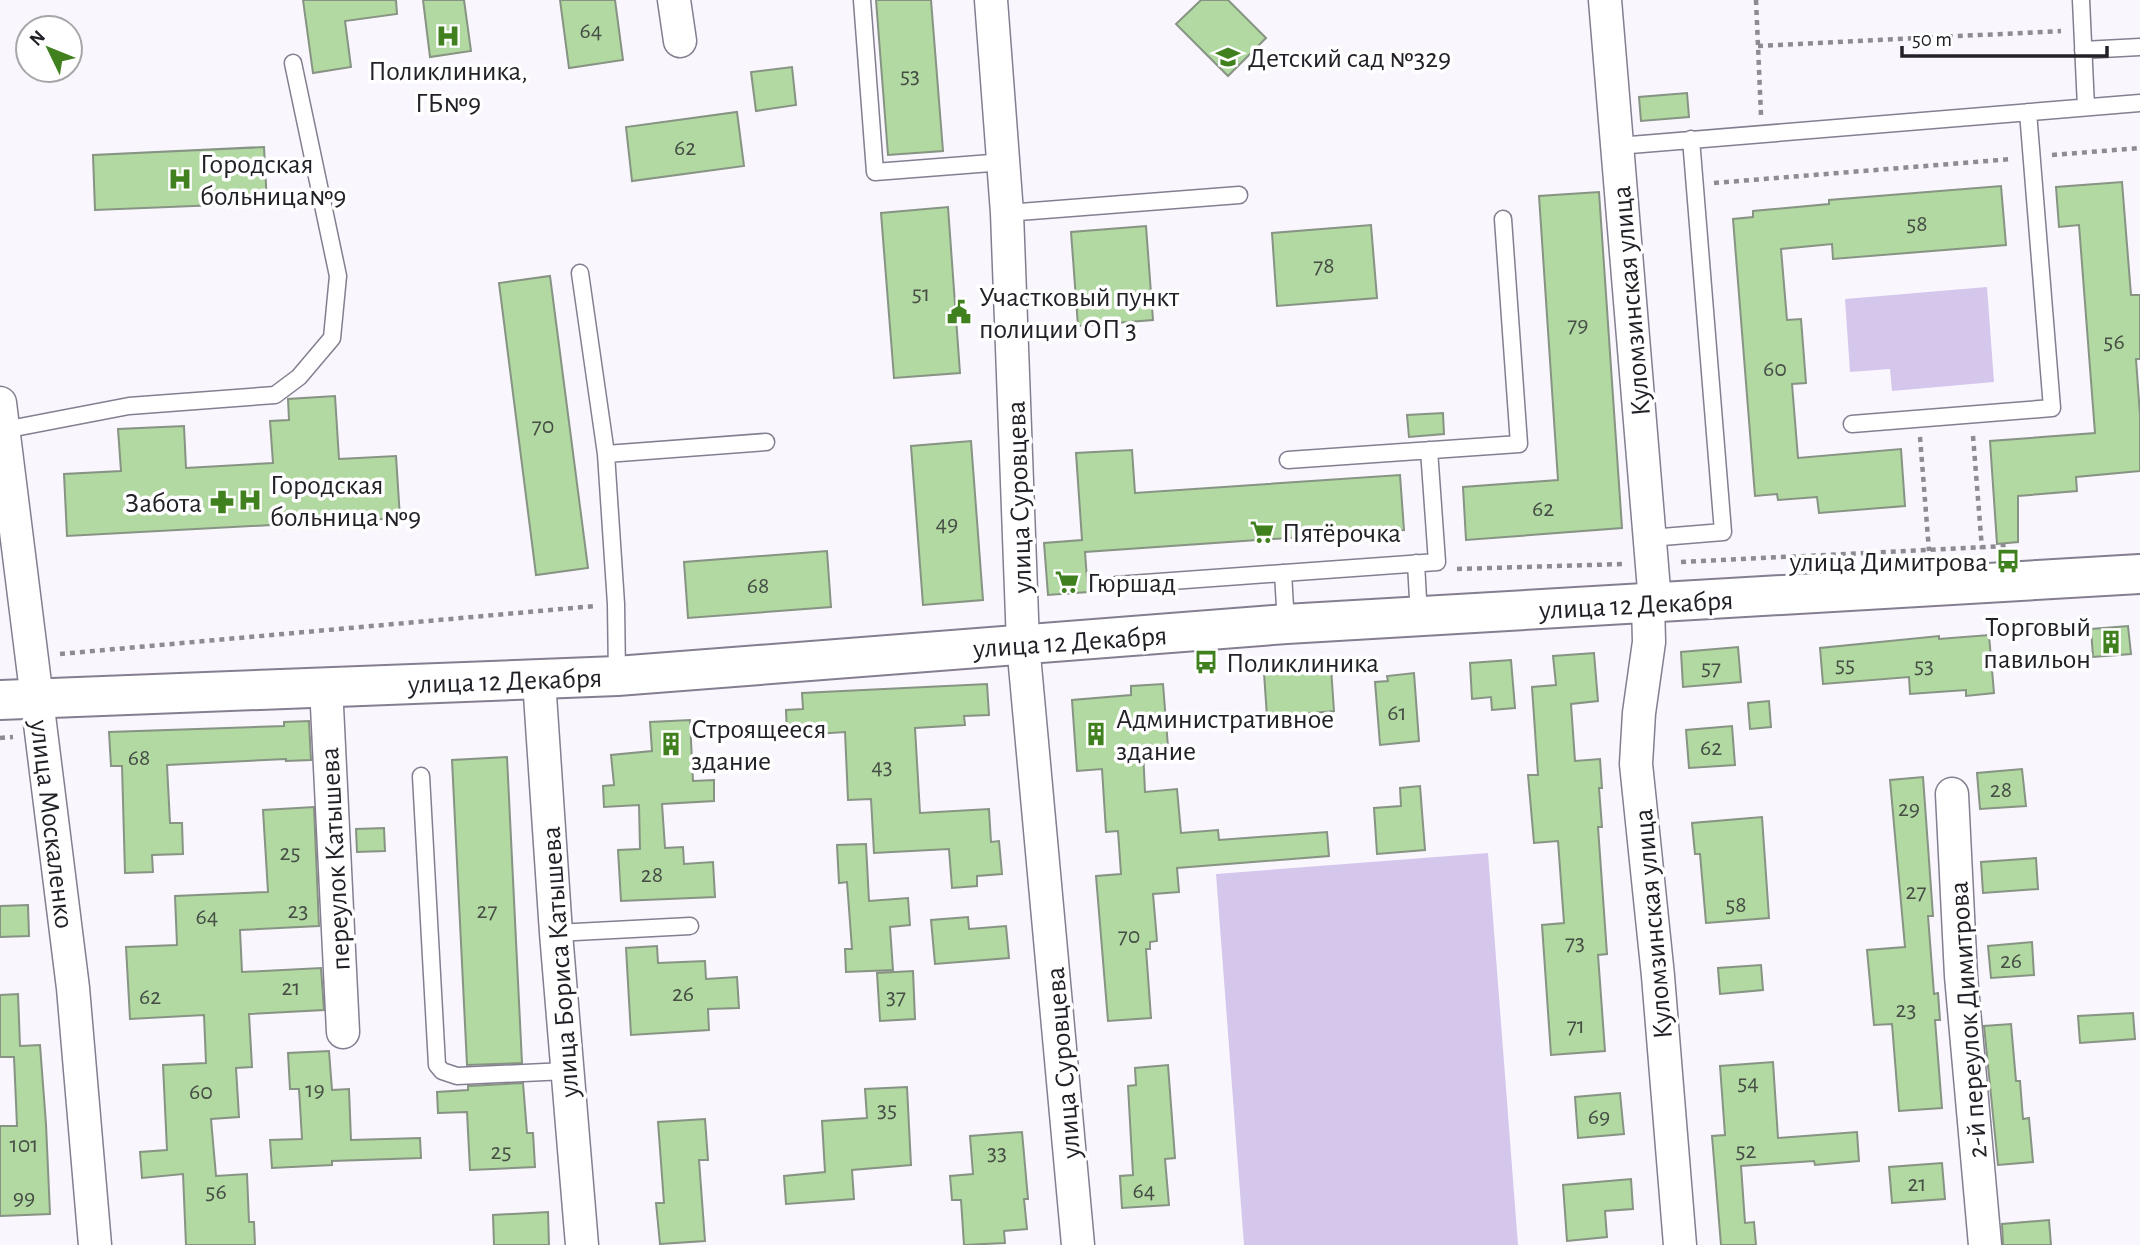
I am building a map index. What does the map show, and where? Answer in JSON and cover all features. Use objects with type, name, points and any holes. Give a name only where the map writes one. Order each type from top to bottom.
[{"type":"main road","name":"улица 12 Декабря","points":[[0,699],[617,676],[1286,624],[1652,602],[1931,568],[1985,585],[2140,574]]},
{"type":"street","points":[[674,0],[680,41]]},
{"type":"street","name":"улица Суровцева","points":[[991,0],[1007,213],[1023,644],[1079,1245]]},
{"type":"street","name":"Куломзинская улица","points":[[1605,0],[1651,550],[1652,602],[1636,764],[1658,976],[1681,1245]]},
{"type":"street","name":"улица Москаленко","points":[[2,417],[73,988],[95,1245]]},
{"type":"street","name":"улица Бориса Катышева","points":[[539,680],[566,1071],[582,1245]]},
{"type":"street","name":"переулок Катышева","points":[[326,686],[343,1032]]},
{"type":"street","name":"2-й переулок Димитрова","points":[[1952,794],[1961,976],[1985,1245]]},
{"type":"lane","points":[[862,0],[875,172],[1004,162]]},
{"type":"lane","points":[[2081,0],[2086,107]]},
{"type":"lane","points":[[2083,50],[2140,47]]},
{"type":"lane","points":[[2,417],[275,395],[299,377],[332,338],[338,276],[293,63]]},
{"type":"lane","points":[[1618,146],[2140,103]]},
{"type":"lane","points":[[1852,424],[2052,408],[2028,112]]},
{"type":"lane","points":[[1651,550],[1723,532],[1691,139]]},
{"type":"lane","points":[[1007,213],[1240,195]]},
{"type":"lane","points":[[1288,460],[1519,444],[1503,219]]},
{"type":"lane","points":[[580,274],[606,454],[616,604],[617,676]]},
{"type":"lane","points":[[606,454],[766,442]]},
{"type":"lane","points":[[1116,585],[1437,562],[1429,450]]},
{"type":"lane","points":[[1416,563],[1419,617]]},
{"type":"lane","points":[[1283,573],[1286,624]]},
{"type":"lane","points":[[421,776],[437,1065],[442,1071],[457,1076],[566,1071]]},
{"type":"lane","points":[[556,933],[691,926]]},
{"type":"path","points":[[1756,0],[1762,134]]},
{"type":"path","points":[[1758,46],[2082,30]]},
{"type":"path","points":[[1695,184],[2140,148]]},
{"type":"path","points":[[1971,414],[1985,585]]},
{"type":"path","points":[[1919,419],[1931,568]]},
{"type":"path","points":[[1437,562],[1454,569],[1651,550],[1931,568],[1982,547],[2021,545]]},
{"type":"path","points":[[33,657],[616,604]]},
{"type":"shaded area","points":[[1987,287],[1994,382],[1892,391],[1890,369],[1850,372],[1845,299]]},
{"type":"shaded area","points":[[1488,853],[1518,1245],[1244,1245],[1216,874]]},
{"type":"building","points":[[303,0],[396,0],[397,14],[345,21],[351,67],[313,73]]},
{"type":"building","points":[[423,0],[464,0],[471,51],[430,57]]},
{"type":"building","points":[[560,0],[615,0],[623,60],[569,68]]},
{"type":"building","points":[[876,0],[931,0],[943,151],[888,155]]},
{"type":"building","name":"Детский сад №329","points":[[1201,0],[1228,0],[1266,38],[1228,76],[1176,24]]},
{"type":"building","points":[[792,67],[796,105],[756,111],[751,72]]},
{"type":"building","points":[[1687,93],[1689,117],[1641,121],[1639,97]]},
{"type":"building","points":[[737,112],[744,166],[632,181],[626,127]]},
{"type":"building","name":"Городская больница№9","points":[[264,147],[267,203],[95,210],[93,155]]},
{"type":"building","points":[[2122,182],[2131,295],[2140,295],[2140,359],[2136,359],[2140,471],[2076,477],[2077,491],[2018,496],[2018,542],[1997,544],[1990,441],[2095,433],[2079,225],[2059,227],[2056,187]]},
{"type":"building","points":[[2001,186],[2006,245],[1833,259],[1832,244],[1781,249],[1787,320],[1801,319],[1806,383],[1792,384],[1798,458],[1901,449],[1905,506],[1819,513],[1817,497],[1778,500],[1777,494],[1755,496],[1733,219],[1753,217],[1753,211],[1829,204],[1829,200]]},
{"type":"building","points":[[1599,192],[1622,528],[1466,540],[1463,487],[1558,480],[1539,196]]},
{"type":"building","points":[[948,207],[960,373],[894,378],[881,213]]},
{"type":"building","points":[[1371,225],[1377,298],[1277,306],[1272,233]]},
{"type":"building","points":[[1146,226],[1153,320],[1078,326],[1071,232]]},
{"type":"building","points":[[550,276],[588,568],[536,575],[499,283]]},
{"type":"building","points":[[335,396],[339,459],[396,456],[400,518],[67,536],[64,474],[121,471],[118,429],[184,426],[186,468],[273,463],[270,421],[289,420],[288,399]]},
{"type":"building","points":[[1443,413],[1444,434],[1409,437],[1407,415]]},
{"type":"building","points":[[971,441],[983,600],[923,605],[911,446]]},
{"type":"building","points":[[1132,450],[1135,493],[1400,475],[1404,530],[1085,552],[1088,592],[1048,595],[1044,543],[1082,540],[1076,453]]},
{"type":"building","points":[[827,551],[831,607],[688,618],[684,562]]},
{"type":"building","name":"Торговый павильон","points":[[2128,626],[2131,654],[2093,657],[2091,629]]},
{"type":"building","points":[[1989,635],[1994,693],[1966,696],[1966,690],[1910,694],[1909,677],[1823,684],[1820,648],[1939,636],[1939,639]]},
{"type":"building","points":[[1738,647],[1741,682],[1683,687],[1681,652]]},
{"type":"building","points":[[1594,653],[1598,701],[1571,704],[1575,761],[1600,759],[1602,827],[1598,827],[1607,954],[1598,955],[1605,1051],[1551,1055],[1542,925],[1564,923],[1558,841],[1534,843],[1528,775],[1538,775],[1532,687],[1556,685],[1553,656]]},
{"type":"building","points":[[1511,660],[1515,708],[1492,710],[1491,697],[1472,699],[1470,663]]},
{"type":"building","points":[[1331,668],[1334,711],[1267,717],[1264,673]]},
{"type":"building","points":[[1414,673],[1419,741],[1380,745],[1375,682],[1388,681],[1387,676]]},
{"type":"building","points":[[987,684],[989,715],[964,716],[965,725],[915,728],[920,813],[989,809],[991,842],[999,841],[1002,874],[977,876],[977,886],[952,888],[949,849],[874,853],[871,799],[848,800],[845,732],[787,736],[786,710],[803,709],[802,693]]},
{"type":"building","points":[[1163,684],[1168,747],[1143,749],[1145,792],[1177,789],[1181,833],[1218,830],[1219,840],[1327,832],[1329,856],[1177,868],[1179,892],[1153,894],[1157,941],[1150,942],[1150,949],[1146,949],[1151,1018],[1108,1021],[1096,876],[1121,874],[1118,831],[1106,832],[1102,769],[1077,771],[1072,700],[1131,695],[1131,686]]},
{"type":"building","points":[[1769,701],[1771,727],[1750,729],[1748,703]]},
{"type":"building","points":[[690,720],[693,781],[714,780],[714,801],[662,804],[665,848],[683,847],[684,864],[713,862],[715,897],[621,901],[618,850],[640,849],[639,805],[604,807],[603,786],[614,785],[611,755],[652,751],[650,722]]},
{"type":"building","points":[[309,721],[311,760],[167,765],[170,823],[182,823],[183,854],[152,855],[153,872],[125,873],[122,766],[111,766],[109,732],[284,726],[284,722]]},
{"type":"building","points":[[1732,726],[1735,765],[1689,768],[1686,730]]},
{"type":"building","points":[[507,757],[522,1063],[467,1065],[452,760]]},
{"type":"building","points":[[2022,769],[2026,806],[1980,809],[1977,773]]},
{"type":"building","points":[[1923,777],[1933,916],[1928,916],[1934,994],[1938,993],[1940,1020],[1935,1020],[1942,1108],[1899,1111],[1892,1024],[1874,1025],[1867,950],[1905,947],[1890,780]]},
{"type":"building","points":[[1420,786],[1425,850],[1377,854],[1374,808],[1401,806],[1400,788]]},
{"type":"building","points":[[314,807],[319,926],[240,930],[242,972],[321,968],[324,1010],[249,1014],[252,1067],[236,1068],[239,1117],[211,1119],[216,1176],[247,1174],[249,1222],[254,1222],[255,1245],[186,1245],[183,1174],[142,1178],[140,1152],[167,1150],[163,1065],[206,1063],[204,1015],[130,1019],[126,947],[177,945],[175,896],[268,892],[263,810]]},
{"type":"building","points":[[1762,817],[1769,918],[1706,923],[1700,854],[1695,854],[1692,823]]},
{"type":"building","points":[[384,828],[385,851],[357,852],[356,829]]},
{"type":"building","points":[[866,844],[869,901],[908,898],[910,925],[890,927],[893,970],[846,972],[845,949],[852,949],[847,882],[839,883],[837,845]]},
{"type":"building","points":[[2036,858],[2038,889],[1983,893],[1981,862]]},
{"type":"building","points":[[28,905],[29,936],[0,937],[0,906]]},
{"type":"building","points":[[968,917],[969,929],[1006,926],[1009,958],[935,964],[931,920]]},
{"type":"building","points":[[2032,942],[2034,975],[1991,978],[1988,946]]},
{"type":"building","points":[[657,946],[658,963],[705,961],[706,979],[737,977],[739,1008],[708,1009],[709,1030],[631,1035],[626,948]]},
{"type":"building","points":[[1761,965],[1763,990],[1720,994],[1718,968]]},
{"type":"building","points":[[913,971],[915,1019],[880,1021],[877,973]]},
{"type":"building","points":[[18,994],[20,1046],[40,1045],[50,1214],[0,1216],[0,1126],[17,1126],[14,1057],[0,1057],[0,995]]},
{"type":"building","points":[[2133,1013],[2135,1039],[2080,1043],[2078,1016]]},
{"type":"building","points":[[2011,1024],[2016,1081],[2020,1081],[2023,1119],[2029,1118],[2033,1162],[1998,1165],[1984,1026]]},
{"type":"building","points":[[329,1051],[332,1090],[349,1089],[351,1140],[420,1138],[421,1158],[332,1161],[332,1165],[272,1168],[270,1140],[302,1139],[299,1089],[290,1089],[288,1053]]},
{"type":"building","points":[[1773,1062],[1778,1138],[1857,1132],[1859,1161],[1815,1165],[1814,1161],[1741,1166],[1745,1223],[1754,1222],[1756,1245],[1721,1245],[1712,1136],[1725,1135],[1720,1066]]},
{"type":"building","points":[[1168,1065],[1175,1158],[1165,1159],[1169,1205],[1122,1208],[1120,1176],[1133,1175],[1128,1086],[1136,1085],[1135,1068]]},
{"type":"building","points":[[523,1083],[527,1133],[533,1133],[535,1167],[470,1170],[467,1112],[438,1113],[437,1092],[468,1090],[468,1086]]},
{"type":"building","points":[[907,1087],[911,1165],[852,1170],[854,1199],[786,1204],[784,1176],[825,1172],[822,1121],[867,1118],[865,1089]]},
{"type":"building","points":[[1620,1093],[1624,1134],[1578,1138],[1575,1097]]},
{"type":"building","points":[[705,1119],[708,1160],[699,1160],[705,1241],[660,1244],[656,1203],[664,1203],[658,1122]]},
{"type":"building","points":[[1022,1132],[1028,1199],[1024,1199],[1027,1229],[1004,1231],[1005,1243],[964,1245],[961,1200],[952,1200],[950,1176],[973,1174],[970,1136]]},
{"type":"building","points":[[1942,1163],[1945,1199],[1892,1203],[1889,1167]]},
{"type":"building","points":[[1631,1179],[1633,1209],[1605,1211],[1607,1237],[1567,1241],[1563,1185]]},
{"type":"building","points":[[548,1212],[549,1245],[494,1245],[493,1215]]},
{"type":"building","points":[[2049,1220],[2051,1245],[2003,1245],[2002,1224]]},
{"type":"place","name":"Поликлиника, ГБ№9","points":[[448,36]]},
{"type":"place","name":"Детский сад №329","points":[[1228,57]]},
{"type":"place","name":"Городская больница№9","points":[[180,179]]},
{"type":"place","name":"Участковый пункт полиции ОП 3","points":[[959,312]]},
{"type":"place","name":"Городская больница №9","points":[[250,500]]},
{"type":"place","name":"Забота","points":[[222,502]]},
{"type":"place","name":"Пятёрочка","points":[[1262,532]]},
{"type":"place","name":"улица Димитрова","points":[[2008,561]]},
{"type":"place","name":"Гюршад","points":[[1067,582]]},
{"type":"place","name":"Торговый павильон","points":[[2111,642]]},
{"type":"place","name":"Поликлиника","points":[[1206,662]]},
{"type":"place","name":"Административное здание","points":[[1096,734]]},
{"type":"place","name":"Строящееся здание","points":[[671,744]]}]
